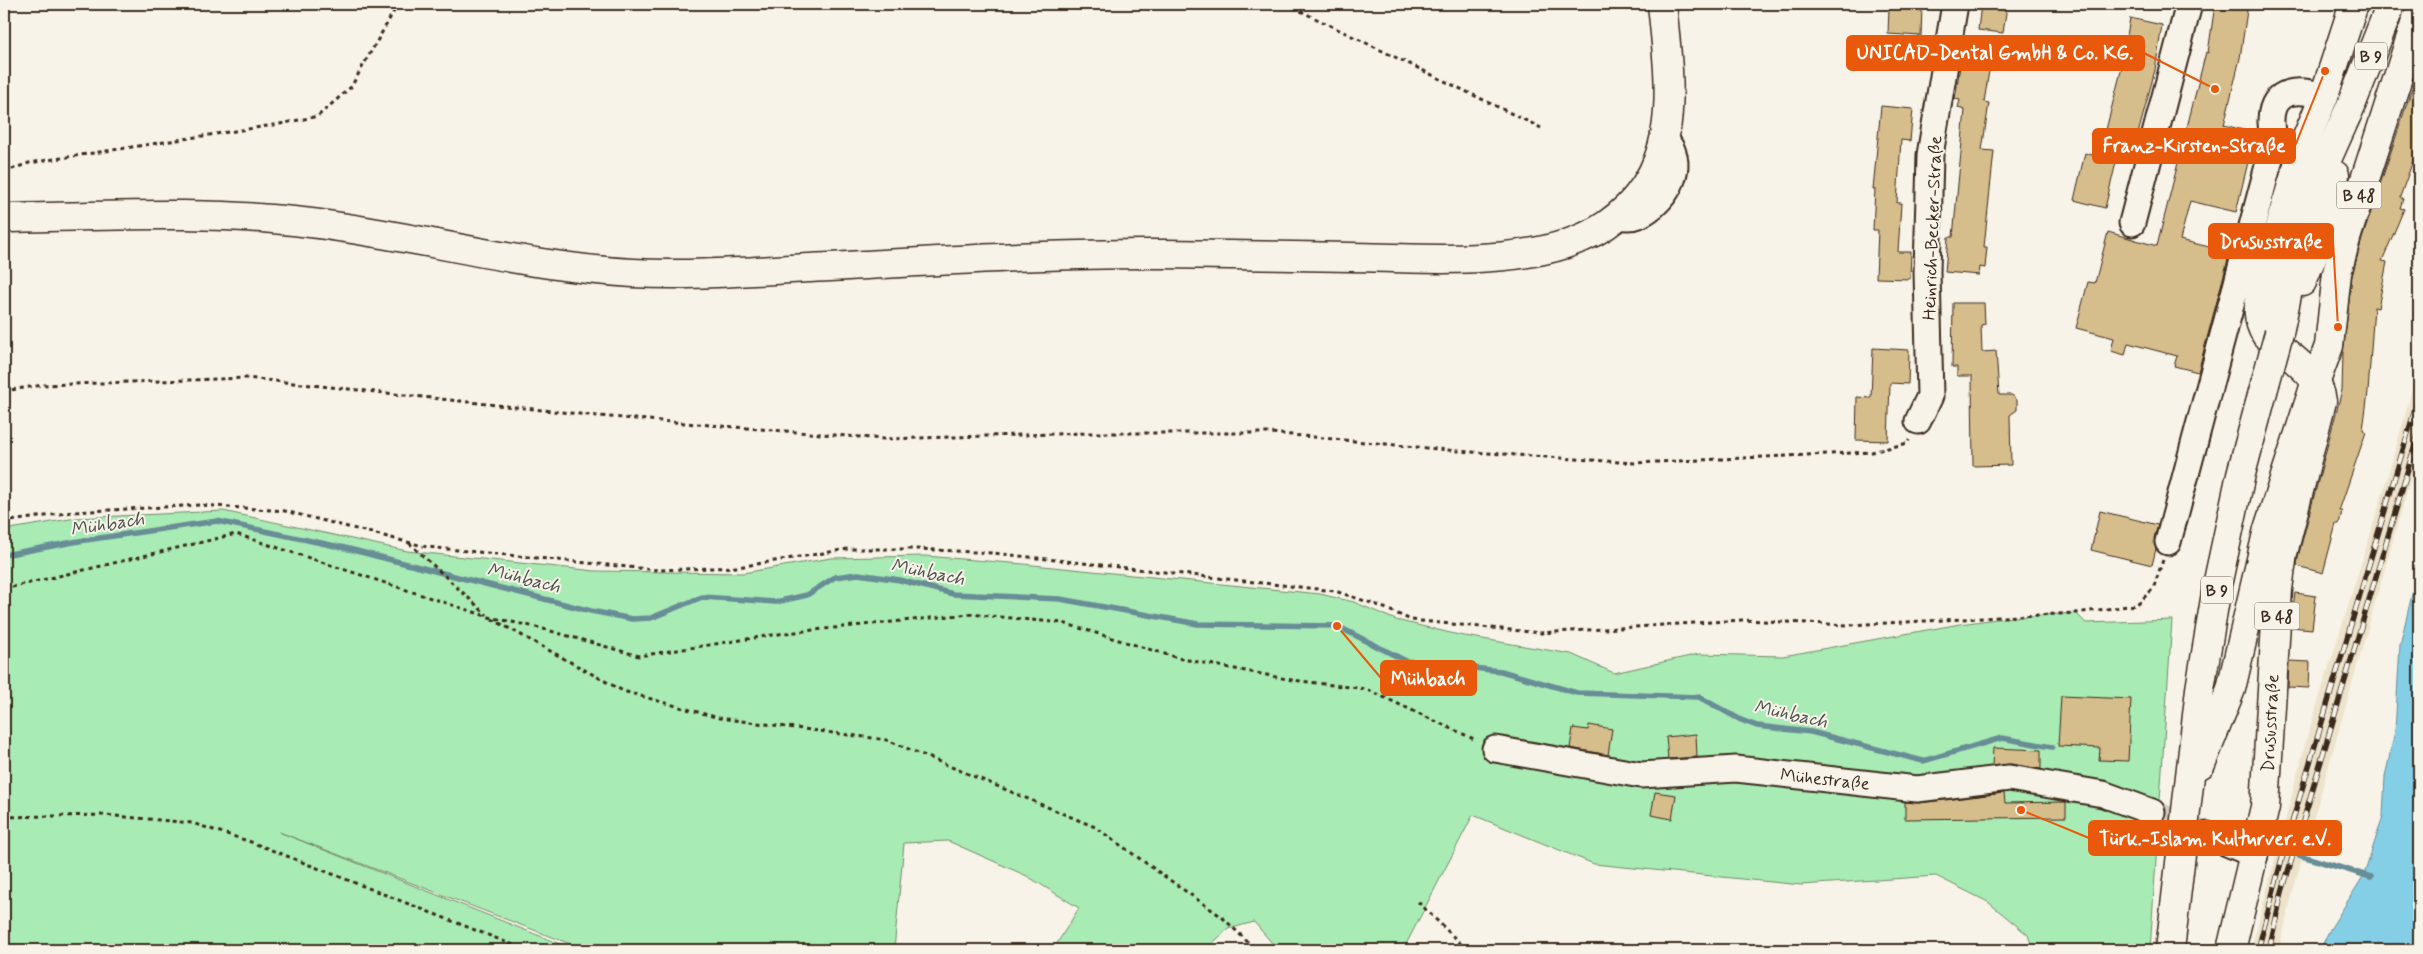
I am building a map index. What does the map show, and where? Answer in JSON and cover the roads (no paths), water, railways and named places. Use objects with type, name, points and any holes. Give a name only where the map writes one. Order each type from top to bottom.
[{"type":"main road","points":[[4,218],[201,215],[264,217],[317,223],[577,268],[685,274],[1042,256],[1155,254],[1486,258],[1564,245],[1592,233],[1617,216],[1633,200],[1649,178],[1665,140],[1670,95],[1662,4]]},
{"type":"main road","points":[[2187,798],[2232,689],[2272,514],[2298,441],[2316,381],[2266,335],[2261,327],[2258,305],[2262,284],[2305,142],[2324,96],[2354,4]]},
{"type":"main road","name":"B 9","points":[[2170,950],[2200,689],[2218,581],[2241,474],[2283,321],[2301,228],[2315,186],[2350,108],[2392,4]]},
{"type":"main road","name":"B 48","points":[[2316,381],[2329,346],[2336,273],[2419,12]]},
{"type":"main road","name":"Drususstraße","points":[[2255,855],[2265,807],[2278,589],[2284,553],[2321,408],[2321,394],[2316,381]]},
{"type":"main road","name":"B 48","points":[[2231,950],[2255,855]]},
{"type":"street","name":"Heinrich-Becker-Straße","points":[[1918,421],[1930,396],[1927,272],[1930,155],[1955,4]]},
{"type":"street","points":[[2132,223],[2189,4]]},
{"type":"street","points":[[2168,542],[2272,151],[2274,138],[2271,122],[2272,107],[2282,96],[2293,92],[2306,91],[2324,96]]},
{"type":"street","name":"Mühestraße","points":[[1495,749],[1641,775],[1736,769],[1917,789],[2009,778],[2103,794],[2152,812]]},
{"type":"street","points":[[2208,835],[2255,855]]},
{"type":"water","points":[[2419,565],[2419,950],[2320,950],[2329,931],[2364,875],[2383,816],[2385,777],[2395,731],[2400,645]]},
{"type":"waterway","name":"Mühbach","points":[[4,555],[79,541],[217,521],[345,548],[591,611],[632,619],[651,618],[702,597],[776,602],[807,595],[835,577],[858,574],[900,580],[953,594],[1060,599],[1198,624],[1337,626],[1406,661],[1501,671],[1577,693],[1699,697],[1741,720],[1757,726],[1811,732],[1923,761],[2002,738],[2052,747]]},
{"type":"waterway","name":"Mühbach","points":[[2299,855],[2371,877]]},
{"type":"tunnel","points":[[2152,812],[2203,833]]},
{"type":"railway","points":[[2258,950],[2286,843],[2419,396]]},
{"type":"railway","points":[[2269,950],[2282,892],[2419,432]]},
{"type":"place","name":"Franz-Kirsten-Straße","points":[[2325,71]]},
{"type":"place","name":"UNICAD-Dental GmbH & Co. KG.","points":[[2215,89]]},
{"type":"place","name":"Drususstraße","points":[[2338,327]]},
{"type":"place","name":"Mühbach","points":[[1337,626]]},
{"type":"place","name":"Türk.-Islam. Kulturver. e.V.","points":[[2021,810]]}]
